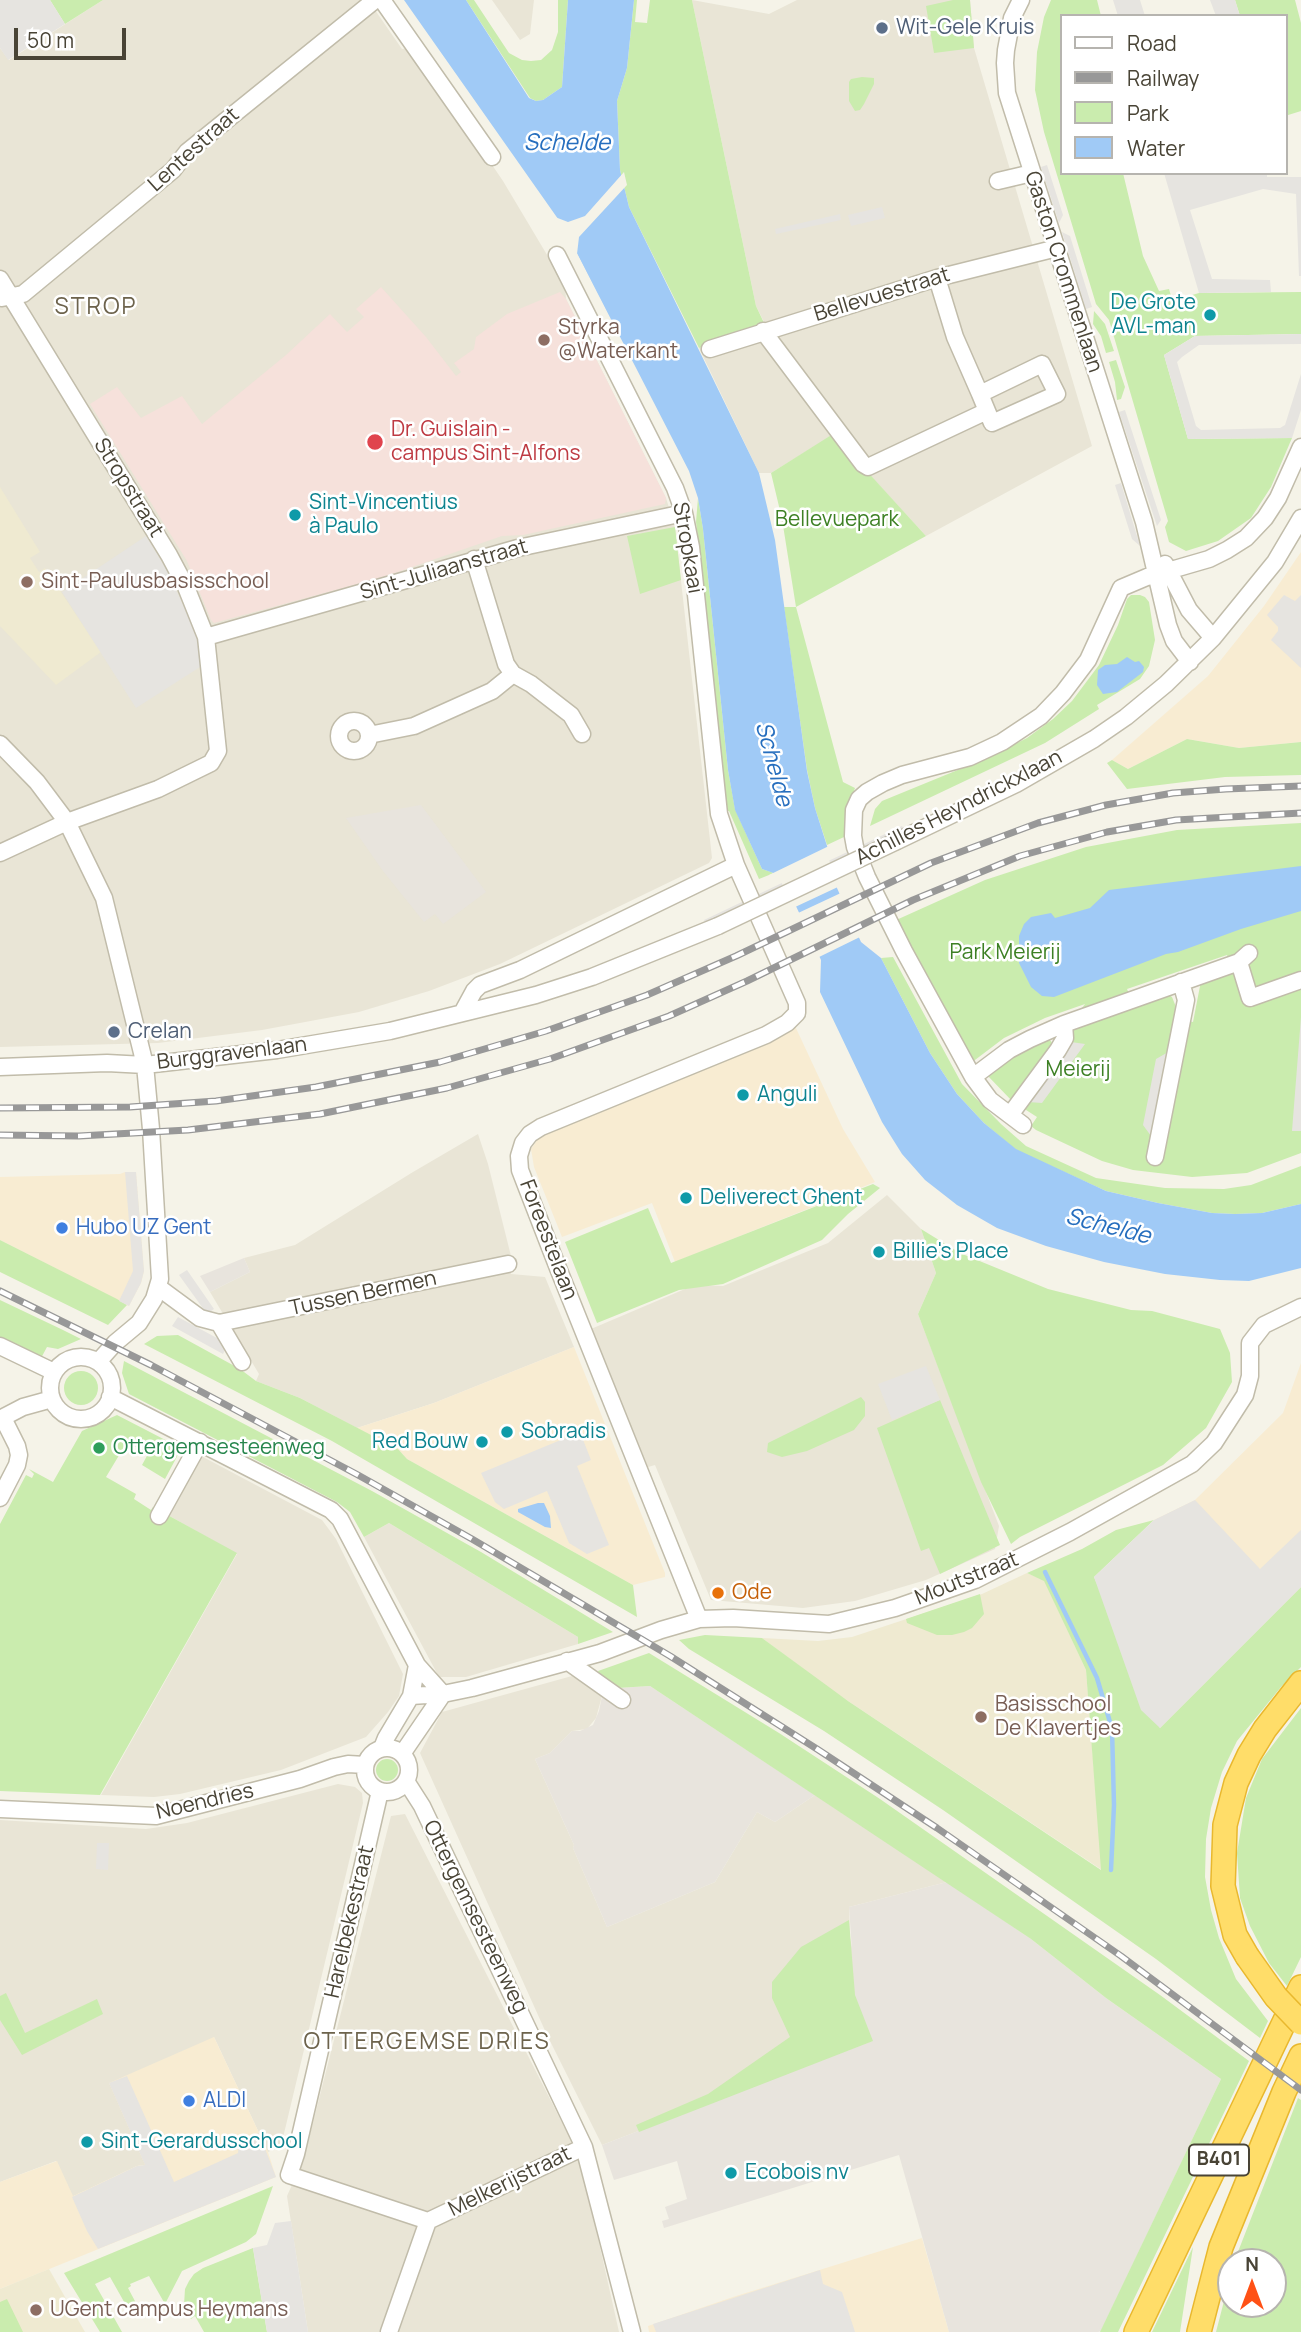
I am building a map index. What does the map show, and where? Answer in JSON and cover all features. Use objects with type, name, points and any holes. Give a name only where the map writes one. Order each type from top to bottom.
[{"type":"highway","points":[[1301,1683],[1265,1729],[1236,1783],[1225,1825],[1222,1864],[1225,1896],[1236,1935],[1247,1956],[1276,1997],[1301,2023]]},
{"type":"highway","name":"B401","points":[[1136,2332],[1301,1987]]},
{"type":"highway","name":"B401","points":[[1199,2332],[1221,2247],[1301,2056]]},
{"type":"street","name":"Lentestraat","points":[[6,298],[23,294],[173,170],[187,152],[375,0]]},
{"type":"street","points":[[382,0],[492,157]]},
{"type":"street","name":"Gaston Crommenlaan","points":[[1010,0],[1012,18],[1005,63],[1007,93],[1162,573],[1174,640],[1189,662]]},
{"type":"street","name":"Gaston Crommenlaan","points":[[1012,18],[1021,0]]},
{"type":"street","points":[[999,181],[1032,173]]},
{"type":"street","name":"Bellevuestraat","points":[[710,349],[937,278],[1057,248]]},
{"type":"street","name":"Stropkaai","points":[[558,255],[675,488],[684,513],[691,547],[719,814],[736,865],[797,1003],[797,1013]]},
{"type":"street","points":[[937,278],[955,337],[992,423],[1057,394],[1042,364],[980,394]]},
{"type":"street","name":"Stropstraat","points":[[0,279],[6,298],[169,555],[206,636],[218,751],[215,760],[158,789],[67,822]]},
{"type":"street","points":[[763,331],[863,464],[868,467],[986,411]]},
{"type":"street","points":[[1064,1024],[1065,1038],[1059,1050],[1016,1120],[990,1100],[973,1077],[867,877],[853,836],[855,810],[859,799],[867,792],[902,775],[970,757],[1002,742],[1041,716],[1088,660],[1121,588],[1128,583],[1218,554],[1246,538],[1265,518],[1278,498],[1301,447]]},
{"type":"street","name":"Sint-Juliaanstraat","points":[[206,636],[365,593],[474,559],[684,513]]},
{"type":"street","name":"Achilles Heyndrickxlaan","points":[[813,880],[984,801],[1094,739],[1126,717],[1213,638],[1275,562],[1301,518]]},
{"type":"street","points":[[474,559],[506,664],[513,674],[531,684],[571,715],[582,734]]},
{"type":"street","name":"Gaston Crommenlaan","points":[[1162,573],[1213,638]]},
{"type":"street","points":[[369,736],[414,726],[492,691],[513,674]]},
{"type":"street","points":[[0,744],[37,782],[67,822],[104,898],[145,1065],[160,1262],[158,1287],[148,1311],[139,1323],[98,1362]]},
{"type":"street","points":[[0,853],[67,822]]},
{"type":"street","points":[[461,1013],[480,985],[520,970],[736,865]]},
{"type":"street","name":"Burggravenlaan","points":[[0,1067],[107,1063],[145,1065],[334,1042],[390,1031],[536,995],[592,977],[718,926],[813,880]]},
{"type":"street","points":[[973,1077],[1009,1050],[1064,1024],[1244,958],[1250,998],[1301,980]]},
{"type":"street","points":[[1155,1157],[1186,1000],[1181,982]]},
{"type":"street","name":"Foreestelaan","points":[[699,1619],[558,1268],[520,1170],[519,1156],[523,1143],[541,1127],[766,1035],[787,1023],[797,1013]]},
{"type":"street","name":"Tussen Bermen","points":[[219,1324],[508,1264]]},
{"type":"street","points":[[158,1287],[200,1318],[219,1324],[242,1362]]},
{"type":"street","name":"Moutstraat","points":[[443,1693],[567,1661],[699,1619],[733,1618],[814,1625],[849,1621],[975,1580],[1070,1532],[1192,1464],[1214,1443],[1245,1395],[1250,1376],[1250,1343],[1264,1325],[1301,1307]]},
{"type":"street","points":[[0,1346],[54,1372]]},
{"type":"street","points":[[87,1357],[98,1362],[110,1377],[107,1404],[96,1414],[82,1418],[74,1418],[60,1411],[52,1399],[51,1380],[54,1372],[73,1358],[87,1357]]},
{"type":"street","points":[[110,1396],[331,1510],[340,1519],[416,1665],[443,1693]]},
{"type":"street","points":[[0,1498],[17,1465],[19,1455],[17,1446],[1,1419],[23,1407],[52,1399]]},
{"type":"street","points":[[159,1516],[200,1442]]},
{"type":"street","points":[[567,1661],[622,1700]]},
{"type":"street","points":[[382,1748],[411,1696],[416,1665]]},
{"type":"street","points":[[411,1696],[443,1693]]},
{"type":"street","points":[[406,1781],[390,1792],[380,1791],[368,1781],[366,1765],[375,1751],[382,1748],[393,1749],[402,1754],[443,1693]]},
{"type":"street","name":"Ottergemsesteenweg","points":[[402,1754],[408,1762],[406,1781],[422,1806],[584,2147],[632,2332]]},
{"type":"street","name":"Noendries","points":[[0,1809],[156,1816],[300,1779],[334,1767],[348,1764],[366,1765]]},
{"type":"street","name":"Harelbekestraat","points":[[380,1791],[289,2175],[429,2221]]},
{"type":"street","name":"Melkerijstraat","points":[[389,2332],[429,2221],[584,2147]]},
{"type":"shaded area","points":[[0,0],[50,0],[65,24],[8,60],[0,48]]},
{"type":"shaded area","points":[[103,0],[368,0],[402,49],[409,48],[454,109],[503,181],[565,285],[566,299],[666,498],[675,527],[712,858],[709,863],[500,964],[429,991],[359,1012],[262,1030],[158,1043],[0,1047],[0,48],[9,60]]},
{"type":"shaded area","points":[[492,0],[534,0],[530,34],[520,40]]},
{"type":"shaded area","points":[[692,0],[769,14],[797,0],[970,0],[974,48],[1092,446],[926,536],[833,435],[771,473],[759,473],[699,348],[765,324],[756,306]]},
{"type":"shaded area","points":[[1113,0],[1140,0],[1144,14],[1117,14]]},
{"type":"shaded area","points":[[1210,0],[1235,0],[1239,14],[1215,14]]},
{"type":"shaded area","points":[[1047,165],[1063,215],[1059,223],[1041,167]]},
{"type":"shaded area","points":[[1165,175],[1301,177],[1301,276],[1296,194],[1263,189],[1190,210],[1212,279],[1270,280],[1271,292],[1199,293]]},
{"type":"shaded area","points":[[882,207],[885,218],[851,226],[848,215]]},
{"type":"shaded area","points":[[840,214],[841,220],[776,234],[775,229]]},
{"type":"shaded area","points":[[1062,232],[1070,236],[1092,307],[1086,309]]},
{"type":"shaded area","name":"Dr. Guislain - campus Sint-Alfons","points":[[381,287],[426,337],[456,376],[461,372],[454,363],[474,349],[476,337],[507,314],[560,292],[566,299],[666,498],[665,504],[523,535],[502,536],[383,577],[214,623],[187,561],[90,404],[117,387],[141,418],[182,396],[202,424],[286,355],[330,314],[347,332],[364,317],[356,309]]},
{"type":"shaded area","points":[[1301,334],[1301,344],[1199,345],[1177,362],[1196,426],[1201,430],[1280,428],[1285,425],[1301,374],[1301,410],[1292,438],[1188,439],[1164,355],[1195,336]]},
{"type":"shaded area","points":[[1125,410],[1161,520],[1157,526],[1119,412]]},
{"type":"shaded area","points":[[1121,483],[1140,546],[1132,539],[1115,485]]},
{"type":"shaded area","name":"Sint-Paulusbasisschool","points":[[0,487],[40,552],[30,558],[39,572],[45,568],[101,652],[56,685],[0,626]]},
{"type":"shaded area","points":[[146,536],[166,569],[197,634],[200,667],[136,708],[62,592]]},
{"type":"shaded area","points":[[1301,552],[1301,742],[1239,748],[1187,739],[1128,769],[1112,760],[1208,676],[1264,606]]},
{"type":"shaded area","points":[[1284,595],[1295,601],[1301,595],[1301,668],[1271,640],[1278,627],[1267,615]]},
{"type":"shaded area","points":[[421,805],[486,892],[443,924],[435,914],[424,922],[383,871],[346,818]]},
{"type":"shaded area","points":[[902,826],[904,830],[706,924],[704,920]]},
{"type":"shaded area","points":[[1301,1017],[1301,1131],[1292,1131]]},
{"type":"shaded area","points":[[795,1026],[843,1129],[875,1182],[675,1262],[652,1203],[562,1237],[534,1167],[531,1149],[540,1136]]},
{"type":"shaded area","points":[[1071,1042],[1085,1044],[1042,1103],[1028,1102]]},
{"type":"shaded area","points":[[1170,1051],[1151,1136],[1143,1125],[1156,1059]]},
{"type":"shaded area","points":[[478,1134],[511,1256],[511,1274],[545,1277],[574,1347],[434,1403],[357,1428],[300,1398],[256,1381],[259,1374],[210,1292],[250,1272],[244,1258],[295,1245]]},
{"type":"shaded area","points":[[125,1172],[136,1172],[144,1271],[129,1306],[119,1301],[133,1271]]},
{"type":"shaded area","name":"Hubo UZ Gent","points":[[136,1172],[144,1271],[129,1306],[0,1240],[0,1177]]},
{"type":"shaded area","points":[[887,1195],[921,1229],[936,1273],[918,1314],[999,1526],[995,1549],[926,1580],[855,1601],[803,1608],[711,1600],[655,1465],[648,1467],[591,1329],[685,1289],[701,1285],[723,1286],[828,1243]]},
{"type":"shaded area","points":[[244,1258],[250,1272],[210,1292],[200,1276]]},
{"type":"shaded area","points":[[187,1270],[214,1309],[207,1314],[179,1275]]},
{"type":"shaded area","points":[[178,1317],[228,1344],[223,1354],[172,1326]]},
{"type":"shaded area","points":[[574,1347],[665,1577],[633,1585],[407,1459],[398,1449],[357,1428],[434,1403]]},
{"type":"shaded area","points":[[1301,1363],[1301,1587],[1160,1728],[1154,1520],[1195,1500],[1283,1413]]},
{"type":"shaded area","points":[[926,1366],[940,1400],[892,1420],[878,1384]]},
{"type":"shaded area","points":[[580,1432],[591,1460],[577,1466],[609,1545],[587,1554],[569,1543],[547,1491],[504,1509],[495,1502],[481,1473]]},
{"type":"shaded area","points":[[203,1457],[322,1520],[336,1539],[403,1674],[399,1696],[366,1737],[281,1770],[180,1794],[154,1797],[101,1795],[237,1554],[166,1514],[198,1459]]},
{"type":"shaded area","points":[[1195,1500],[1260,1569],[1301,1530],[1301,1587],[1160,1728],[1141,1710],[1094,1577],[1154,1520]]},
{"type":"shaded area","points":[[389,1523],[578,1637],[578,1644],[466,1677],[439,1677],[364,1537]]},
{"type":"shaded area","name":"Basisschool De Klavertjes","points":[[1027,1573],[1044,1580],[1086,1670],[1102,1870],[830,1689],[762,1638],[818,1641],[852,1637],[982,1594]]},
{"type":"shaded area","points":[[572,1676],[602,1696],[596,1718],[587,1729],[572,1731],[550,1753],[535,1759],[607,1927],[715,1882],[757,1812],[775,1822],[815,1795],[947,1882],[849,1907],[850,1938],[873,2041],[602,2145],[547,2035],[420,1753],[442,1712]]},
{"type":"shaded area","points":[[650,1686],[815,1795],[775,1822],[757,1812],[715,1882],[607,1927],[535,1759],[550,1753],[572,1731],[580,1731],[593,1725],[602,1696],[616,1706],[617,1688]]},
{"type":"shaded area","points":[[338,1784],[355,1787],[362,1793],[363,1803],[281,2146],[268,2152],[214,2037],[145,2165],[137,2166],[72,2197],[56,2161],[0,2182],[0,1820],[146,1829],[187,1823]]},
{"type":"shaded area","points":[[405,1814],[580,2158],[619,2332],[308,2332],[287,2196],[304,2158],[391,1816]]},
{"type":"shaded area","points":[[97,1843],[109,1843],[108,1870],[96,1869]]},
{"type":"shaded area","points":[[947,1882],[1031,1939],[1106,1998],[1221,2079],[1101,2331],[949,2332],[899,2155],[664,2228],[662,2221],[669,2219],[665,2207],[687,2199],[677,2161],[614,2180],[602,2145],[872,2041],[855,1995],[849,1907]]},
{"type":"shaded area","points":[[214,2037],[268,2152],[276,2177],[0,2289],[0,2182],[57,2161],[73,2196],[137,2166],[145,2165],[109,2083]]},
{"type":"shaded area","points":[[127,2076],[174,2182],[238,2153],[239,2142],[259,2133],[276,2177],[98,2249],[72,2197],[137,2166],[145,2165],[109,2083]]},
{"type":"shaded area","points":[[291,2221],[308,2332],[267,2332],[253,2248],[267,2245],[275,2223]]},
{"type":"shaded area","points":[[922,2238],[949,2332],[649,2332],[648,2326]]},
{"type":"shaded area","name":"UGent campus Heymans","points":[[49,2269],[85,2332],[0,2332],[0,2289]]},
{"type":"shaded area","points":[[820,2270],[823,2284],[842,2292],[855,2332],[656,2332],[653,2324]]},
{"type":"green space","points":[[50,0],[103,0],[65,24]]},
{"type":"green space","points":[[466,0],[474,0],[509,53],[522,60],[531,61],[541,60],[552,50],[558,32],[558,0],[568,0],[562,87],[543,100],[530,98]]},
{"type":"green space","points":[[634,0],[637,0],[635,22],[647,23],[650,0],[692,0],[756,306],[765,325],[699,348],[629,207],[620,170],[617,101],[627,68]]},
{"type":"green space","points":[[953,0],[970,0],[974,48],[934,53],[926,6]]},
{"type":"green space","points":[[1051,0],[1097,0],[1100,14],[1060,14],[1060,175],[1123,175],[1143,256],[1159,291],[1169,289],[1174,306],[1192,302],[1192,295],[1199,293],[1301,292],[1301,334],[1195,336],[1164,355],[1188,439],[1292,438],[1271,487],[1251,518],[1218,541],[1186,551],[1169,542],[1165,527],[1168,521],[1109,320],[1096,304],[1044,132],[1035,90],[1037,52],[1044,17]]},
{"type":"green space","points":[[1235,0],[1295,0],[1301,23],[1301,111],[1287,115],[1287,14],[1239,14]]},
{"type":"green space","points":[[862,77],[874,78],[874,84],[860,110],[855,111],[849,101],[849,82]]},
{"type":"green space","points":[[1094,311],[1105,324],[1114,351],[1106,353],[1101,336],[1093,324]]},
{"type":"green space","points":[[1116,360],[1125,387],[1121,399],[1117,400],[1109,362]]},
{"type":"green space","name":"Bellevuepark","points":[[833,434],[926,536],[796,607],[782,519],[771,473]]},
{"type":"green space","points":[[698,498],[728,770],[735,809],[762,869],[774,873],[759,879],[729,811],[726,811],[697,547]]},
{"type":"green space","points":[[675,527],[681,580],[640,594],[627,536]]},
{"type":"green space","points":[[1131,595],[1140,595],[1149,602],[1155,640],[1149,666],[1140,679],[1097,705],[1099,709],[1045,743],[870,826],[875,809],[882,801],[987,758],[1027,738],[1053,719],[1072,701],[1099,665]]},
{"type":"green space","points":[[784,607],[796,607],[843,782],[855,788],[846,813],[844,837],[827,845],[807,770]]},
{"type":"green space","points":[[1187,739],[1239,748],[1301,742],[1301,775],[1225,777],[1127,789],[1107,763],[1112,760],[1128,769]]},
{"type":"green space","points":[[1301,823],[1301,1153],[1247,1173],[1192,1177],[1133,1170],[1102,1161],[1036,1130],[1031,1126],[1037,1117],[1012,1101],[987,1075],[1013,1054],[1045,1039],[1051,1041],[1053,1046],[1085,1004],[1045,1018],[1004,1038],[971,1063],[894,921],[985,880],[1086,847],[1177,830]],"holes":[[[1227,955],[1232,971],[1201,981],[1193,1022],[1177,1018],[1178,1012],[1168,994],[1134,1006],[1127,989]]]},
{"type":"green space","points":[[893,957],[962,1084],[1026,1146],[1096,1178],[1165,1188],[1224,1189],[1251,1185],[1301,1166],[1301,1204],[1262,1213],[1235,1214],[1212,1213],[1158,1203],[1106,1191],[1016,1150],[984,1123],[957,1094],[930,1053],[881,958]]},
{"type":"green space","points":[[873,1184],[880,1188],[822,1240],[723,1284],[679,1290],[597,1323],[565,1242],[648,1208],[671,1263]]},
{"type":"green space","points":[[921,1229],[960,1253],[1048,1289],[1131,1310],[1152,1311],[1220,1329],[1230,1353],[1232,1382],[1206,1428],[1163,1465],[1011,1544],[981,1482],[918,1314],[936,1273]]},
{"type":"green space","points":[[0,1240],[127,1305],[108,1325],[0,1272]]},
{"type":"green space","points":[[0,1300],[81,1339],[58,1349],[47,1347],[40,1360],[0,1342]]},
{"type":"green space","points":[[178,1335],[240,1369],[256,1381],[300,1398],[398,1449],[407,1459],[633,1585],[637,1617],[332,1441],[144,1344],[157,1336]]},
{"type":"green space","points":[[124,1361],[372,1491],[481,1552],[613,1632],[578,1644],[578,1637],[389,1523],[364,1537],[350,1512],[337,1502],[129,1394],[122,1373]]},
{"type":"green space","points":[[81,1371],[93,1376],[98,1388],[93,1400],[81,1405],[69,1400],[64,1388],[69,1376]]},
{"type":"green space","points":[[861,1397],[865,1402],[865,1416],[854,1430],[807,1451],[782,1457],[767,1452],[768,1443]]},
{"type":"green space","points":[[940,1400],[1000,1545],[940,1574],[929,1548],[921,1551],[877,1428]]},
{"type":"green space","points":[[117,1415],[177,1446],[180,1451],[165,1479],[142,1465],[148,1454],[127,1442],[106,1477],[136,1494],[134,1499],[151,1510],[153,1507],[237,1553],[100,1795],[0,1791],[0,1524],[26,1475],[32,1478],[34,1474],[29,1469],[53,1482],[82,1431]]},
{"type":"green space","points":[[1154,1520],[1094,1577],[1160,1728],[1301,1587],[1301,1667],[1237,1741],[1222,1772],[1211,1808],[1206,1839],[1205,1877],[1211,1910],[1236,1979],[1268,2021],[1260,2038],[1156,1959],[943,1810],[824,1731],[689,1649],[679,1640],[705,1635],[762,1638],[848,1701],[1101,1870],[1086,1670],[1044,1581],[1027,1573],[1082,1549],[1116,1530]]},
{"type":"green space","points":[[980,1594],[984,1614],[972,1628],[964,1632],[937,1635],[907,1623],[906,1619]]},
{"type":"green space","points":[[649,1653],[880,1799],[1160,1995],[1249,2061],[1118,2332],[1100,2332],[1221,2079],[1106,1998],[1031,1939],[650,1686],[617,1688],[599,1676],[598,1671]]},
{"type":"green space","points":[[1301,1708],[1301,1957],[1287,1986],[1269,1963],[1250,1926],[1240,1898],[1237,1853],[1246,1798],[1262,1759]]},
{"type":"green space","points":[[387,1759],[397,1766],[398,1770],[391,1780],[387,1781],[377,1774],[376,1770],[383,1760]]},
{"type":"green space","points":[[849,1920],[855,1995],[873,2041],[639,2132],[636,2125],[708,2094],[790,2037],[772,1998],[772,1982],[801,1947]]},
{"type":"green space","points":[[6,1993],[25,2033],[97,1999],[103,2014],[22,2055],[0,2020],[0,1996]]},
{"type":"green space","points":[[1298,2098],[1301,2100],[1301,2332],[1216,2332],[1220,2318],[1287,2318],[1287,2248],[1239,2248]]},
{"type":"green space","points":[[273,2186],[256,2234],[246,2242],[182,2271],[165,2304],[149,2276],[130,2284],[128,2288],[136,2303],[127,2307],[110,2277],[95,2284],[122,2332],[100,2332],[64,2273]]},
{"type":"green space","points":[[1193,2247],[1180,2332],[1152,2332]]},
{"type":"green space","points":[[253,2248],[267,2332],[204,2332],[195,2316],[191,2319],[184,2305],[185,2289],[189,2281],[203,2268]]},
{"type":"green space","points":[[7,2299],[23,2332],[0,2332],[0,2302]]},
{"type":"water","name":"Schelde","points":[[404,0],[466,0],[529,98],[536,101],[543,100],[562,87],[568,0],[634,0],[627,68],[617,101],[620,170],[629,207],[759,473],[775,540],[807,771],[828,849],[825,861],[861,942],[881,958],[930,1053],[957,1094],[984,1123],[1016,1149],[1106,1191],[1158,1203],[1212,1213],[1235,1214],[1262,1213],[1301,1204],[1301,1268],[1249,1281],[1220,1280],[1165,1274],[1104,1262],[1046,1246],[997,1228],[957,1205],[925,1180],[902,1154],[882,1122],[820,992],[821,960],[782,876],[762,869],[735,810],[728,770],[703,529],[698,498],[689,471],[563,226]]},
{"type":"water","points":[[1127,657],[1135,662],[1139,661],[1144,667],[1143,672],[1117,692],[1103,694],[1097,685],[1098,670],[1105,665],[1117,664]]},
{"type":"water","points":[[1301,866],[1301,911],[1166,954],[1054,997],[1042,996],[1031,987],[1019,963],[1019,936],[1024,924],[1031,917],[1051,913],[1055,918],[1090,908],[1109,890]]},
{"type":"water","points":[[544,1503],[550,1516],[551,1528],[518,1512],[518,1509]]},
{"type":"pier","points":[[429,42],[439,51],[555,217],[568,222],[585,216],[624,172],[627,185],[579,237],[577,254],[683,467],[560,228]]},
{"type":"pier","points":[[831,845],[829,860],[840,886],[793,908],[780,879],[769,875]]},
{"type":"pier","points":[[843,892],[862,936],[817,958],[796,914]]},
{"type":"waterway","points":[[1045,1572],[1097,1678],[1112,1729],[1114,1805],[1111,1870]]},
{"type":"railway","points":[[0,1108],[130,1107],[216,1101],[316,1087],[440,1062],[546,1031],[647,995],[736,956],[931,863],[1038,823],[1106,805],[1173,793],[1301,786]]},
{"type":"railway","points":[[0,1135],[79,1136],[188,1130],[320,1114],[447,1088],[550,1059],[669,1016],[913,900],[1020,856],[1107,832],[1176,820],[1301,813]]},
{"type":"railway","points":[[0,1291],[151,1365],[358,1475],[670,1656],[937,1828],[1121,1956],[1301,2090]]},
{"type":"place","name":"Wit-Gele Kruis","points":[[882,28]]},
{"type":"place","name":"De Grote AVL-man","points":[[1210,315]]},
{"type":"place","name":"Styrka @Waterkant","points":[[544,340]]},
{"type":"place","name":"Dr. Guislain - campus Sint-Alfons","points":[[375,442]]},
{"type":"place","name":"Sint-Vincentius à Paulo","points":[[295,515]]},
{"type":"place","name":"Sint-Paulusbasisschool","points":[[27,582]]},
{"type":"place","name":"Crelan","points":[[114,1032]]},
{"type":"place","name":"Anguli","points":[[743,1095]]},
{"type":"place","name":"Deliverect Ghent","points":[[686,1198]]},
{"type":"place","name":"Hubo UZ Gent","points":[[62,1228]]},
{"type":"place","name":"Billie's Place","points":[[879,1252]]},
{"type":"place","name":"Sobradis","points":[[507,1432]]},
{"type":"place","name":"Red Bouw","points":[[482,1442]]},
{"type":"place","name":"Ottergemsesteenweg","points":[[99,1448]]},
{"type":"place","name":"Ode","points":[[718,1593]]},
{"type":"place","name":"Basisschool De Klavertjes","points":[[981,1717]]},
{"type":"place","name":"ALDI","points":[[189,2101]]},
{"type":"place","name":"Sint-Gerardusschool","points":[[87,2142]]},
{"type":"place","name":"Ecobois nv","points":[[731,2173]]},
{"type":"place","name":"UGent campus Heymans","points":[[36,2310]]},
{"type":"district","name":"STROP","points":[[96,308]]},
{"type":"district","name":"OTTERGEMSE DRIES","points":[[427,2043]]},
{"type":"park label","name":"Park Meierij","points":[[1005,953]]},
{"type":"park label","name":"Meierij","points":[[1078,1070]]}]
